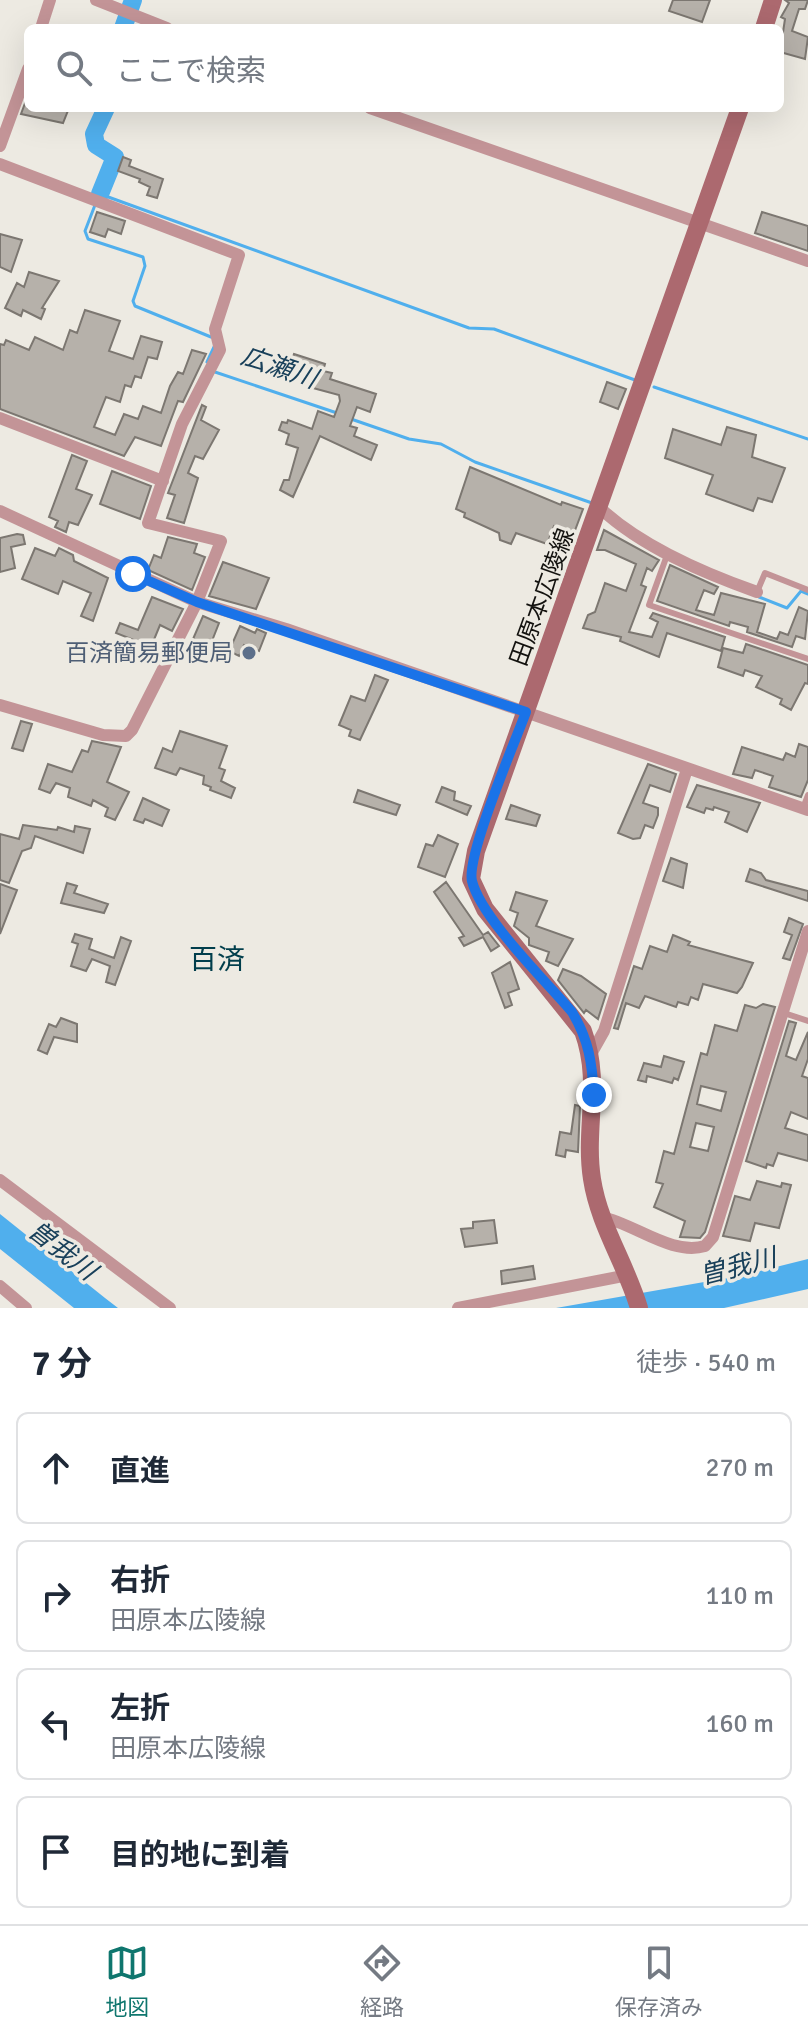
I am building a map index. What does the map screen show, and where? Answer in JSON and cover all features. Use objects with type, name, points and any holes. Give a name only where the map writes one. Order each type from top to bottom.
[{"type":"main road","points":[[765,24],[773,0]]},
{"type":"main road","name":"田原本広陵線","points":[[633,1291],[602,1217],[592,1178],[594,1095],[591,1054],[572,1012],[485,909],[471,879],[476,851],[739,112]]},
{"type":"street","points":[[42,24],[50,0]]},
{"type":"street","points":[[96,0],[158,24]]},
{"type":"street","points":[[0,146],[24,80]]},
{"type":"street","points":[[382,112],[808,261]]},
{"type":"street","points":[[0,164],[239,255],[215,329],[220,350],[182,424],[148,523],[221,541],[197,602],[126,736],[103,735],[0,705]]},
{"type":"street","points":[[0,418],[163,481]]},
{"type":"street","points":[[600,508],[617,525],[666,555],[757,592]]},
{"type":"street","points":[[0,511],[197,602],[805,809]]},
{"type":"street","points":[[591,1054],[604,1031],[687,769]]},
{"type":"street","points":[[602,1217],[625,1222],[682,1249],[705,1246],[720,1224],[781,1012],[808,931]]},
{"type":"street","points":[[0,1180],[170,1308]]},
{"type":"street","points":[[0,1286],[26,1308]]},
{"type":"street","points":[[458,1308],[633,1291]]},
{"type":"lane","points":[[666,555],[649,605],[808,659]]},
{"type":"lane","points":[[757,592],[765,573],[808,590]]},
{"type":"lane","points":[[805,809],[808,795]]},
{"type":"lane","points":[[781,1012],[808,1021]]},
{"type":"water","points":[[0,1214],[118,1308],[74,1308],[0,1249]]},
{"type":"water","points":[[808,1259],[808,1289],[724,1308],[556,1308],[744,1275]]},
{"type":"building","points":[[673,0],[710,0],[702,22],[669,11]]},
{"type":"building","points":[[785,0],[808,0],[805,9],[799,9],[792,31],[808,37],[805,59],[784,53],[785,19],[781,17],[789,3]]},
{"type":"building","points":[[24,106],[24,112],[67,112],[63,123],[21,114]]},
{"type":"building","points":[[123,157],[131,160],[129,166],[163,179],[157,198],[147,195],[150,187],[139,182],[140,179],[118,171]]},
{"type":"building","points":[[97,212],[125,221],[121,234],[108,229],[105,237],[90,232]]},
{"type":"building","points":[[762,212],[808,226],[808,251],[755,233]]},
{"type":"building","points":[[0,234],[22,240],[11,272],[0,267]]},
{"type":"building","points":[[29,272],[59,281],[42,308],[45,309],[41,319],[23,310],[21,316],[5,308],[17,283],[24,287]]},
{"type":"building","points":[[85,310],[120,321],[109,351],[133,359],[141,336],[162,342],[157,359],[148,357],[141,378],[135,376],[131,387],[125,385],[120,402],[106,397],[94,427],[115,435],[124,414],[138,419],[143,406],[161,413],[170,386],[178,372],[183,374],[192,350],[206,354],[183,402],[178,401],[161,446],[135,437],[124,456],[0,409],[0,344],[4,345],[6,340],[29,350],[35,337],[63,350],[70,330],[77,333]]},
{"type":"building","points":[[294,354],[325,364],[323,371],[332,373],[330,379],[376,394],[370,412],[357,407],[350,426],[357,428],[354,436],[377,445],[371,460],[320,436],[293,497],[280,490],[284,480],[289,480],[298,448],[286,444],[289,434],[279,430],[282,422],[287,423],[288,420],[312,429],[318,411],[334,417],[340,401],[339,395],[313,388],[318,372],[301,366],[299,373],[289,369]]},
{"type":"building","points":[[607,382],[626,389],[618,409],[600,402]]},
{"type":"building","points":[[202,405],[206,407],[201,420],[219,430],[203,459],[195,456],[188,473],[198,478],[184,523],[167,518],[175,495],[168,493]]},
{"type":"building","points":[[727,427],[756,435],[752,457],[785,468],[772,502],[758,498],[753,511],[706,494],[713,475],[665,458],[673,429],[721,445]]},
{"type":"building","points":[[72,455],[87,461],[76,489],[92,495],[78,525],[69,522],[66,532],[55,527],[58,521],[49,517]]},
{"type":"building","points":[[470,467],[561,505],[562,502],[583,509],[574,533],[554,526],[547,544],[516,533],[511,544],[500,540],[499,533],[464,517],[465,513],[456,509]]},
{"type":"building","points":[[112,471],[151,486],[140,519],[100,504]]},
{"type":"building","points":[[604,530],[659,560],[652,571],[647,568],[641,585],[646,587],[629,632],[652,637],[658,622],[650,618],[653,613],[725,637],[721,651],[667,633],[659,657],[620,641],[621,637],[583,628],[588,615],[595,612],[605,583],[626,591],[636,564],[605,550],[597,550]]},
{"type":"building","points":[[23,535],[25,544],[11,547],[15,568],[0,572],[0,538]]},
{"type":"building","points":[[168,537],[197,544],[194,553],[205,557],[192,590],[148,570],[154,555],[161,558]]},
{"type":"building","points":[[35,548],[55,556],[59,548],[73,555],[74,561],[108,578],[93,621],[81,616],[91,593],[63,581],[58,594],[22,579]]},
{"type":"building","points":[[223,562],[269,578],[256,609],[209,596]]},
{"type":"building","points":[[670,565],[718,587],[714,594],[704,590],[696,610],[714,615],[721,593],[765,604],[757,632],[777,639],[780,632],[788,635],[799,607],[808,611],[805,639],[796,636],[792,647],[747,632],[748,627],[730,622],[729,626],[657,601]]},
{"type":"building","points":[[152,597],[183,609],[172,631],[160,625],[151,647],[116,633],[120,623],[138,630]]},
{"type":"building","points":[[203,616],[219,623],[210,646],[193,639]]},
{"type":"building","points":[[240,626],[255,633],[257,629],[266,633],[259,651],[244,645],[239,656],[229,651]]},
{"type":"building","points":[[746,644],[808,665],[808,684],[805,683],[791,710],[780,704],[782,699],[756,687],[762,676],[745,670],[743,676],[718,667],[723,648],[743,653]]},
{"type":"building","points":[[375,675],[388,680],[360,740],[349,736],[351,730],[339,725],[351,696],[365,701]]},
{"type":"building","points":[[21,721],[32,724],[23,751],[12,748]]},
{"type":"building","points":[[180,731],[227,746],[219,768],[225,770],[221,781],[235,788],[231,798],[210,790],[211,787],[203,784],[204,776],[180,768],[176,775],[155,768],[163,748],[172,752]]},
{"type":"building","points":[[92,741],[121,747],[107,782],[129,792],[115,820],[105,816],[108,808],[93,800],[91,806],[68,797],[70,788],[56,783],[50,793],[39,789],[48,764],[72,772],[82,750],[88,752]]},
{"type":"building","points":[[799,744],[808,747],[808,780],[801,797],[769,787],[773,776],[755,770],[752,778],[733,774],[742,747],[783,760],[786,753],[795,757]]},
{"type":"building","points":[[648,764],[676,774],[670,792],[650,785],[643,803],[658,808],[658,815],[653,828],[645,825],[640,838],[633,839],[618,833]]},
{"type":"building","points":[[697,785],[760,803],[747,832],[725,822],[729,812],[714,807],[713,810],[706,808],[704,813],[687,807]]},
{"type":"building","points":[[442,787],[455,792],[454,800],[471,806],[467,815],[436,802]]},
{"type":"building","points":[[358,790],[400,805],[396,815],[354,802]]},
{"type":"building","points":[[143,798],[169,810],[162,826],[145,819],[143,823],[134,820]]},
{"type":"building","points":[[511,805],[540,815],[536,826],[506,819]]},
{"type":"building","points":[[23,825],[57,830],[58,827],[74,832],[75,826],[90,829],[83,853],[35,836],[31,848],[22,851],[9,883],[0,880],[0,834],[19,839]]},
{"type":"building","points":[[438,835],[458,844],[445,877],[418,867],[426,844],[433,846]]},
{"type":"building","points":[[671,858],[687,864],[683,888],[663,881]]},
{"type":"building","points":[[750,869],[761,873],[766,880],[808,891],[808,901],[746,881]]},
{"type":"building","points":[[446,882],[483,935],[488,932],[499,946],[491,951],[483,937],[464,946],[459,938],[464,936],[434,892]]},
{"type":"building","points":[[67,883],[77,886],[74,893],[108,904],[104,913],[61,903]]},
{"type":"building","points":[[0,884],[17,890],[0,934]]},
{"type":"building","points":[[516,892],[547,901],[536,926],[573,939],[558,966],[546,961],[549,952],[529,945],[529,938],[514,926],[518,913],[510,910]]},
{"type":"building","points":[[789,918],[803,924],[790,960],[783,958],[792,935],[784,932]]},
{"type":"building","points":[[75,934],[92,939],[89,949],[114,958],[121,937],[131,941],[115,985],[106,982],[110,966],[92,959],[86,971],[71,966],[78,944],[72,942]]},
{"type":"building","points":[[673,935],[690,942],[688,945],[753,963],[742,987],[737,993],[703,984],[698,1000],[691,997],[688,1005],[678,1002],[676,1007],[645,996],[639,1008],[626,1003],[618,1029],[614,1028],[634,966],[642,969],[650,946],[667,952]]},
{"type":"building","points":[[510,962],[519,989],[508,993],[512,1005],[505,1008],[492,973]]},
{"type":"building","points":[[563,969],[581,976],[606,994],[598,1019],[586,1010],[584,1013],[558,980]]},
{"type":"building","points":[[763,1004],[775,1007],[705,1232],[700,1238],[680,1237],[685,1221],[654,1207],[663,1184],[656,1182],[664,1151],[674,1154],[701,1053],[707,1055],[715,1025],[737,1031],[745,1005],[756,1008]],"holes":[[[701,1086],[726,1092],[721,1111],[697,1104]],[[696,1123],[714,1127],[708,1151],[690,1147]]]},
{"type":"building","points":[[61,1018],[77,1024],[77,1042],[54,1037],[47,1054],[38,1050],[49,1024],[56,1027]]},
{"type":"building","points":[[789,1021],[796,1023],[786,1056],[796,1060],[808,1032],[808,1059],[802,1076],[808,1078],[808,1119],[791,1112],[785,1128],[808,1135],[808,1161],[778,1153],[773,1166],[767,1164],[766,1168],[746,1161]]},
{"type":"building","points":[[664,1056],[684,1062],[678,1080],[674,1078],[672,1083],[647,1076],[646,1082],[638,1080],[644,1063],[661,1067]]},
{"type":"building","points":[[575,1105],[580,1106],[578,1152],[566,1150],[565,1157],[556,1155],[560,1132],[571,1134]]},
{"type":"building","points":[[757,1181],[781,1187],[782,1183],[791,1185],[779,1228],[755,1223],[750,1241],[723,1236],[735,1196],[750,1200]]},
{"type":"building","points":[[494,1220],[497,1243],[465,1247],[461,1229],[473,1228],[473,1222]]},
{"type":"building","points":[[533,1266],[535,1279],[502,1284],[501,1271]]},
{"type":"waterway","name":"広瀬川","points":[[124,24],[133,0]]},
{"type":"waterway","name":"広瀬川","points":[[100,194],[115,157],[96,145],[94,134],[104,112]]},
{"type":"waterway","name":"広瀬川","points":[[98,198],[100,194],[469,328],[494,329],[635,380]]},
{"type":"waterway","name":"広瀬川","points":[[95,205],[85,231],[88,239],[143,257],[145,266],[133,301],[135,306],[211,337]]},
{"type":"waterway","name":"広瀬川","points":[[207,362],[214,347]]},
{"type":"waterway","name":"広瀬川","points":[[212,371],[337,413]]},
{"type":"waterway","name":"広瀬川","points":[[654,387],[808,439]]},
{"type":"waterway","name":"広瀬川","points":[[351,419],[409,439],[441,444],[475,462],[592,503]]},
{"type":"waterway","name":"広瀬川","points":[[759,597],[787,608],[801,591],[808,594]]},
{"type":"place","name":"百済簡易郵便局","points":[[249,653]]},
{"type":"district","name":"百済","points":[[217,960]]},
{"type":"route","points":[[133,574],[197,602],[286,629],[526,712],[476,851],[471,879],[485,909],[572,1012],[583,1031],[591,1054],[594,1095]]},
{"type":"water label","name":"曽我川","points":[[62,1251]]},
{"type":"water label","name":"曽我川","points":[[738,1267]]}]
